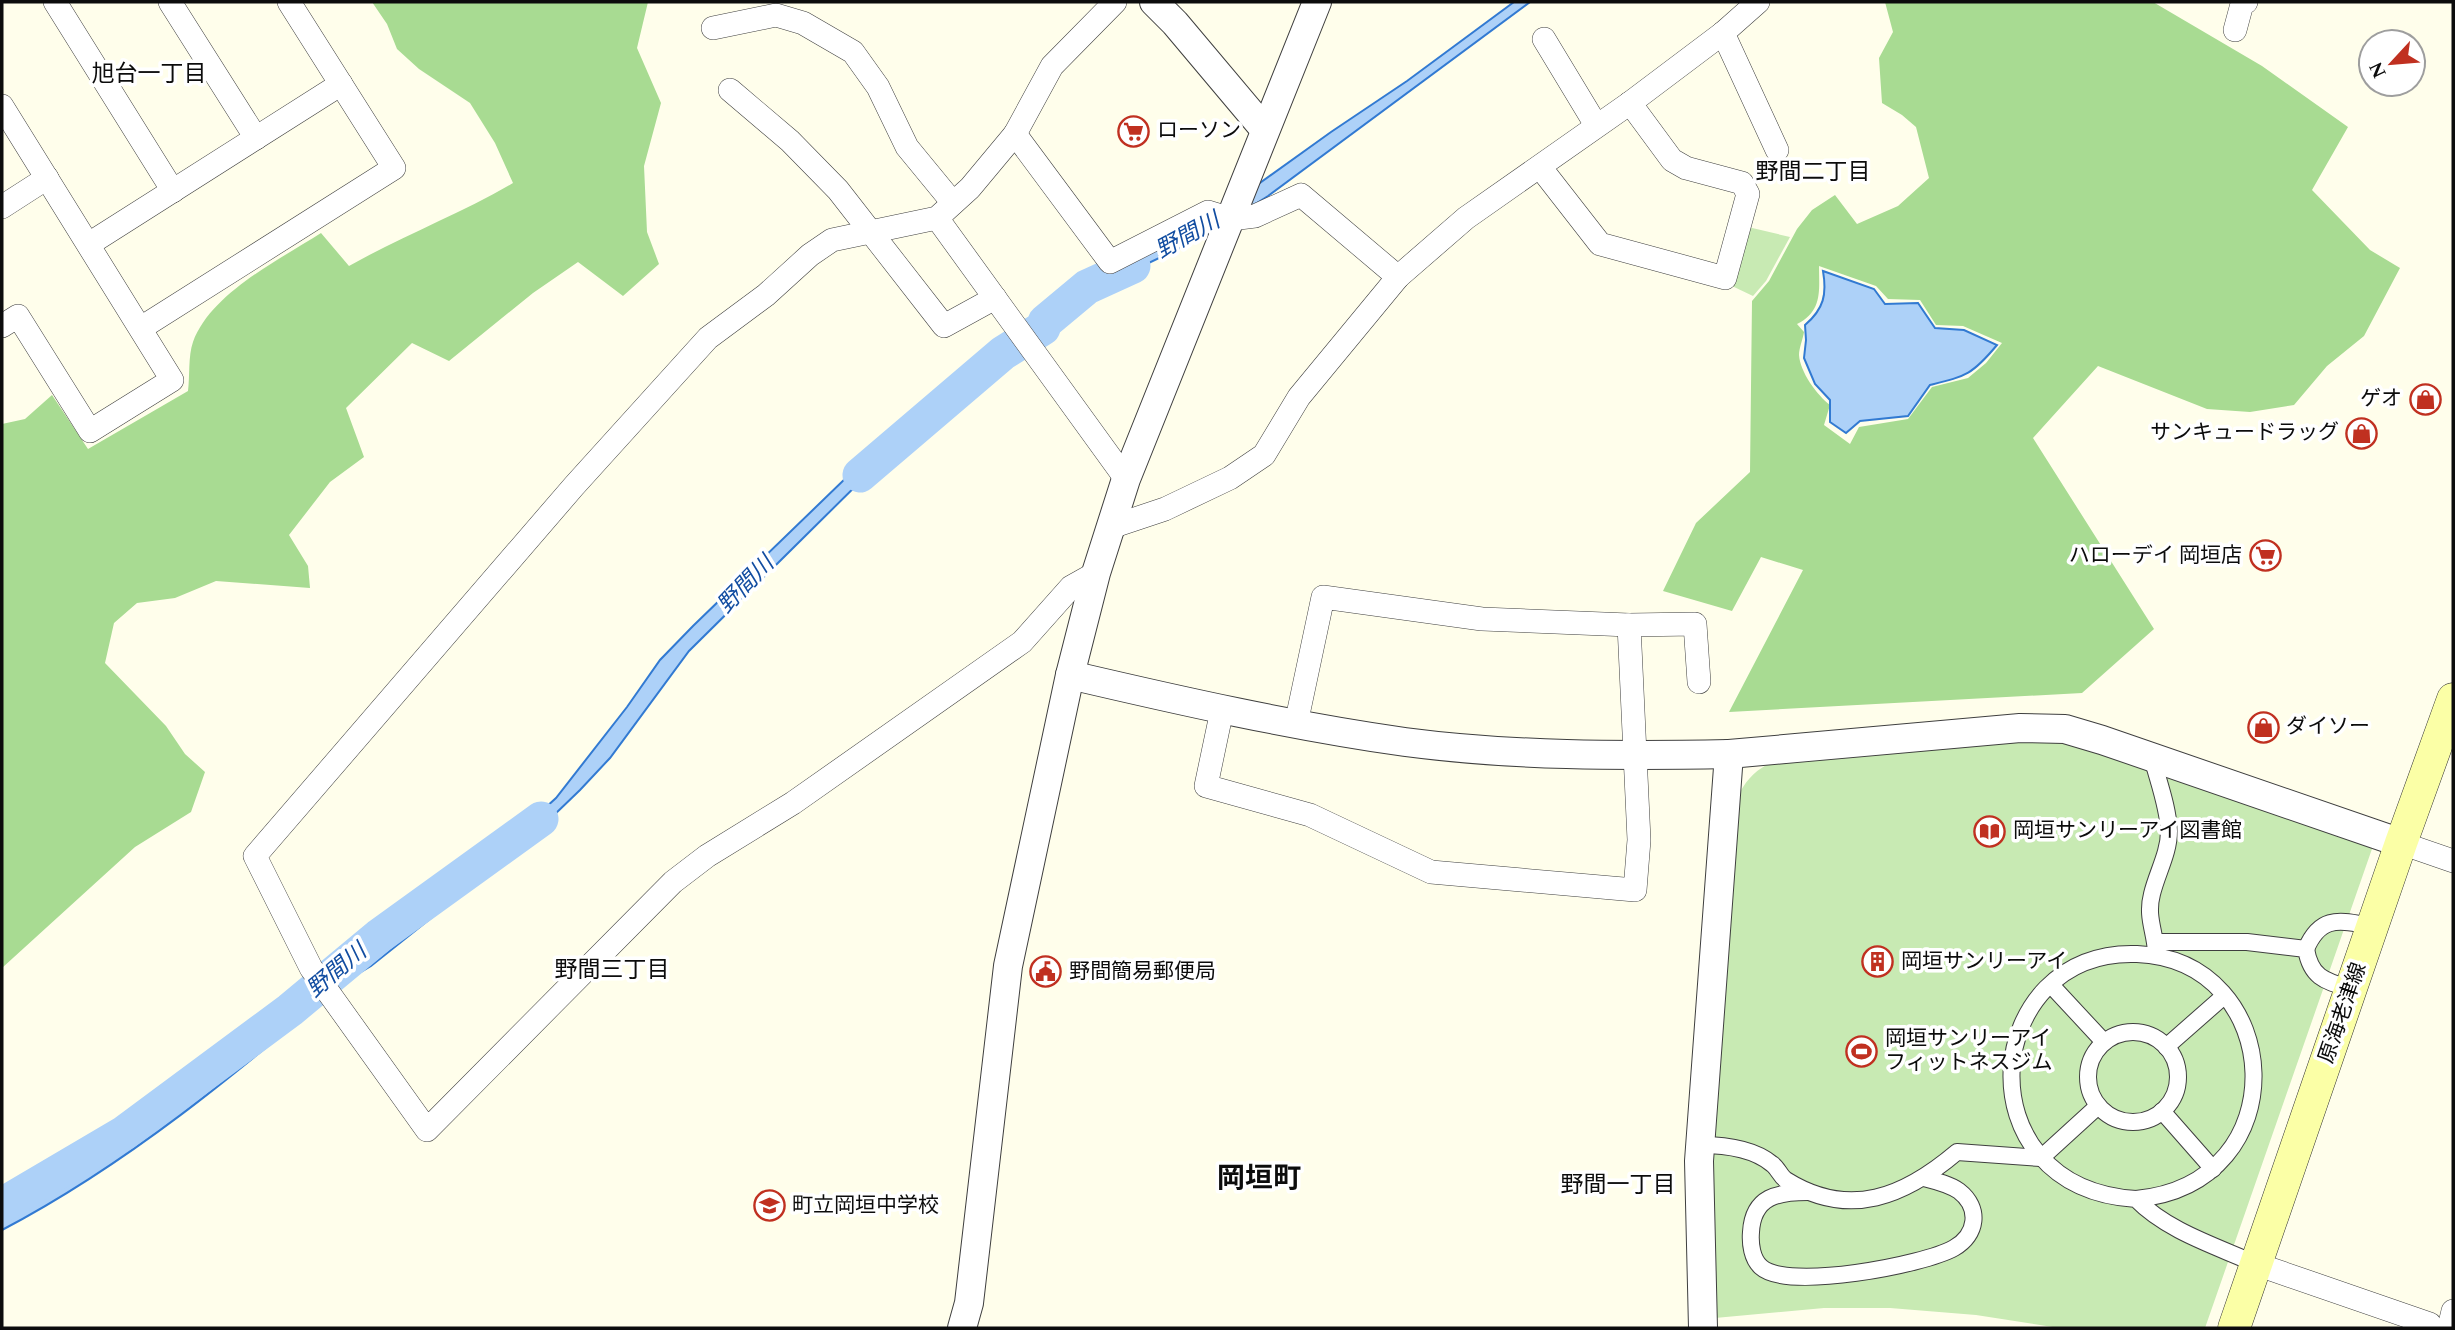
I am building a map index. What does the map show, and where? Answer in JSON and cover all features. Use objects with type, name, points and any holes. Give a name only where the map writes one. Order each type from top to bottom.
[{"type":"main road","name":"原海老津線","points":[[2234,1328],[2453,699]]},
{"type":"street","points":[[55,2],[173,191]]},
{"type":"street","points":[[170,2],[256,138]]},
{"type":"street","points":[[1096,573],[1071,587],[1022,642],[793,803],[707,856],[673,882],[427,1130],[311,968],[255,856],[574,486],[708,338],[766,295],[810,255],[832,240],[945,211],[970,188],[1016,134],[1052,66],[1115,2]]},
{"type":"street","points":[[1154,2],[1175,23],[1265,130]]},
{"type":"street","points":[[962,1328],[970,1303],[1008,966],[1070,675],[1096,573],[1126,479],[1318,2]]},
{"type":"street","points":[[1111,527],[1166,509],[1230,478],[1264,455],[1298,397],[1398,277],[1466,218],[1630,103],[1723,33],[1758,2]]},
{"type":"street","points":[[2235,30],[2242,4],[2246,2]]},
{"type":"street","points":[[141,328],[394,168],[341,84],[298,5]]},
{"type":"street","points":[[713,28],[776,15],[803,23],[853,52],[878,87],[907,147],[995,298],[1126,479]]},
{"type":"street","points":[[1723,33],[1777,150]]},
{"type":"street","points":[[1544,39],[1596,125]]},
{"type":"street","points":[[89,244],[341,84]]},
{"type":"street","points":[[730,90],[790,141],[829,180],[944,326],[995,298]]},
{"type":"street","points":[[1540,167],[1600,244],[1725,278],[1748,194],[1742,183],[1686,168],[1672,160],[1630,103]]},
{"type":"street","points":[[2,106],[172,380],[90,431],[18,316],[2,326]]},
{"type":"street","points":[[1016,134],[1110,262],[1208,212],[1231,219],[1255,216],[1301,195],[1398,277]]},
{"type":"street","points":[[2,207],[47,178]]},
{"type":"street","points":[[1296,724],[1323,597],[1482,620],[1629,625],[1695,624],[1699,682]]},
{"type":"street","points":[[1222,710],[1206,786],[1310,815],[1431,872],[1635,890],[1639,840],[1629,625]]},
{"type":"street","points":[[1070,675],[1296,724],[1419,743],[1533,753],[1729,754],[2021,728],[2065,729],[2453,861]]},
{"type":"street","points":[[1703,1328],[1700,1145],[1729,754]]},
{"type":"street","points":[[2152,757],[2167,813],[2169,833],[2152,895],[2150,927],[2156,949],[2194,971],[2224,996],[2236,1012],[2251,1047],[2255,1085],[2246,1122],[2227,1155],[2213,1169],[2200,1179],[2169,1194],[2136,1199],[2094,1193],[2074,1184],[2041,1158],[2027,1138],[2017,1116],[2011,1093],[2011,1069],[2014,1045],[2022,1023],[2035,1002],[2052,985],[2083,964],[2101,958],[2156,949],[2247,942],[2305,949]]},
{"type":"street","points":[[2351,989],[2320,977],[2308,963],[2305,949],[2312,936],[2326,923],[2342,921],[2373,926]]},
{"type":"street","points":[[2052,985],[2104,1042]]},
{"type":"street","points":[[2166,1047],[2224,996]]},
{"type":"street","points":[[2136,1032],[2158,1040],[2166,1047],[2177,1068],[2177,1080],[2175,1091],[2162,1111],[2152,1117],[2129,1122],[2107,1114],[2098,1106],[2088,1080],[2089,1066],[2104,1042],[2114,1036],[2136,1032]]},
{"type":"street","points":[[1700,1145],[1737,1148],[1772,1164],[1783,1178],[1814,1192],[1842,1201],[1865,1201],[1907,1188],[1957,1152],[2041,1158],[2098,1106]]},
{"type":"street","points":[[2162,1111],[2213,1169]]},
{"type":"street","points":[[1814,1192],[1783,1192],[1773,1196],[1756,1211],[1751,1225],[1750,1241],[1760,1267],[1787,1278],[1864,1272],[1954,1248],[1974,1225],[1972,1207],[1961,1192],[1947,1184],[1924,1178]]},
{"type":"street","points":[[2136,1199],[2165,1222],[2256,1264],[2430,1324],[2429,1328]]},
{"type":"street","points":[[2449,1328],[2453,1311]]},
{"type":"green space","points":[[372,2],[648,2],[637,48],[661,103],[644,166],[647,232],[659,264],[623,296],[578,262],[533,293],[449,361],[412,343],[346,408],[364,457],[330,482],[289,535],[308,566],[310,588],[216,581],[175,598],[137,603],[114,623],[105,663],[166,726],[185,754],[205,772],[191,812],[135,847],[2,968],[2,424],[25,419],[52,395],[88,449],[188,391],[191,348],[202,324],[230,293],[267,266],[321,233],[349,266],[513,183],[495,143],[470,103],[419,69],[397,49],[387,24]]},
{"type":"green space","points":[[1885,2],[2153,2],[2262,66],[2348,127],[2312,190],[2370,250],[2400,268],[2364,336],[2327,366],[2294,405],[2250,412],[2207,409],[2098,366],[2033,438],[2154,629],[2082,693],[1729,712],[1803,570],[1761,557],[1732,611],[1663,591],[1696,523],[1750,472],[1752,301],[1769,281],[1797,229],[1812,210],[1835,195],[1857,224],[1898,206],[1929,178],[1916,127],[1882,103],[1879,58],[1893,32]],"holes":[[[1819,266],[1876,286],[1888,299],[1920,300],[1936,325],[1963,326],[2002,343],[1986,363],[1968,378],[1932,387],[1908,419],[1859,427],[1850,444],[1824,425],[1830,405],[1802,369],[1799,355],[1804,332],[1797,324],[1811,313],[1818,299]]]},
{"type":"green space","points":[[1748,227],[1790,237],[1766,281],[1753,296],[1732,286]]},
{"type":"green space","points":[[2019,741],[2068,742],[2373,846],[2205,1328],[2059,1328],[1976,1315],[1890,1308],[1824,1308],[1715,1318],[1710,1180],[1737,798],[1740,792],[1753,774],[1768,764]]},
{"type":"water","name":"野間川","points":[[1514,2],[1530,2],[1268,196],[1205,236],[1109,282],[1076,303],[1017,351],[964,385],[911,429],[689,651],[610,758],[524,844],[371,966],[346,981],[181,1115],[94,1176],[2,1230],[2,1219],[67,1180],[160,1115],[245,1050],[307,996],[480,867],[556,798],[660,660],[913,413],[938,392],[1068,300],[1123,266],[1204,223],[1407,81]]},
{"type":"water","points":[[1823,271],[1874,289],[1885,304],[1918,303],[1935,328],[1964,330],[1997,345],[1968,373],[1930,385],[1908,416],[1860,421],[1846,433],[1830,422],[1830,400],[1815,384],[1804,358],[1805,325],[1823,301]]},
{"type":"waterway","name":"野間川","points":[[860,475],[1003,353],[1043,328],[1045,322],[1087,287],[1133,266]]},
{"type":"waterway","name":"野間川","points":[[2,1205],[124,1133],[290,1010],[379,936],[541,819]]},
{"type":"place","name":"ローソン","points":[[1134,131]]},
{"type":"place","name":"ゲオ","points":[[2425,399]]},
{"type":"place","name":"サンキュードラッグ","points":[[2362,433]]},
{"type":"place","name":"ハローデイ 岡垣店","points":[[2265,556]]},
{"type":"place","name":"ダイソー","points":[[2263,727]]},
{"type":"place","name":"岡垣サンリーアイ図書館","points":[[1990,831]]},
{"type":"place","name":"岡垣サンリーアイ","points":[[1878,962]]},
{"type":"place","name":"野間簡易郵便局","points":[[1046,972]]},
{"type":"place","name":"岡垣サンリーアイ フィットネスジム","points":[[1862,1051]]},
{"type":"place","name":"町立岡垣中学校","points":[[769,1206]]},
{"type":"district","name":"旭台一丁目","points":[[149,74]]},
{"type":"district","name":"野間二丁目","points":[[1813,172]]},
{"type":"district","name":"野間三丁目","points":[[612,970]]},
{"type":"district","name":"岡垣町","points":[[1259,1178]]},
{"type":"district","name":"野間一丁目","points":[[1618,1185]]}]
